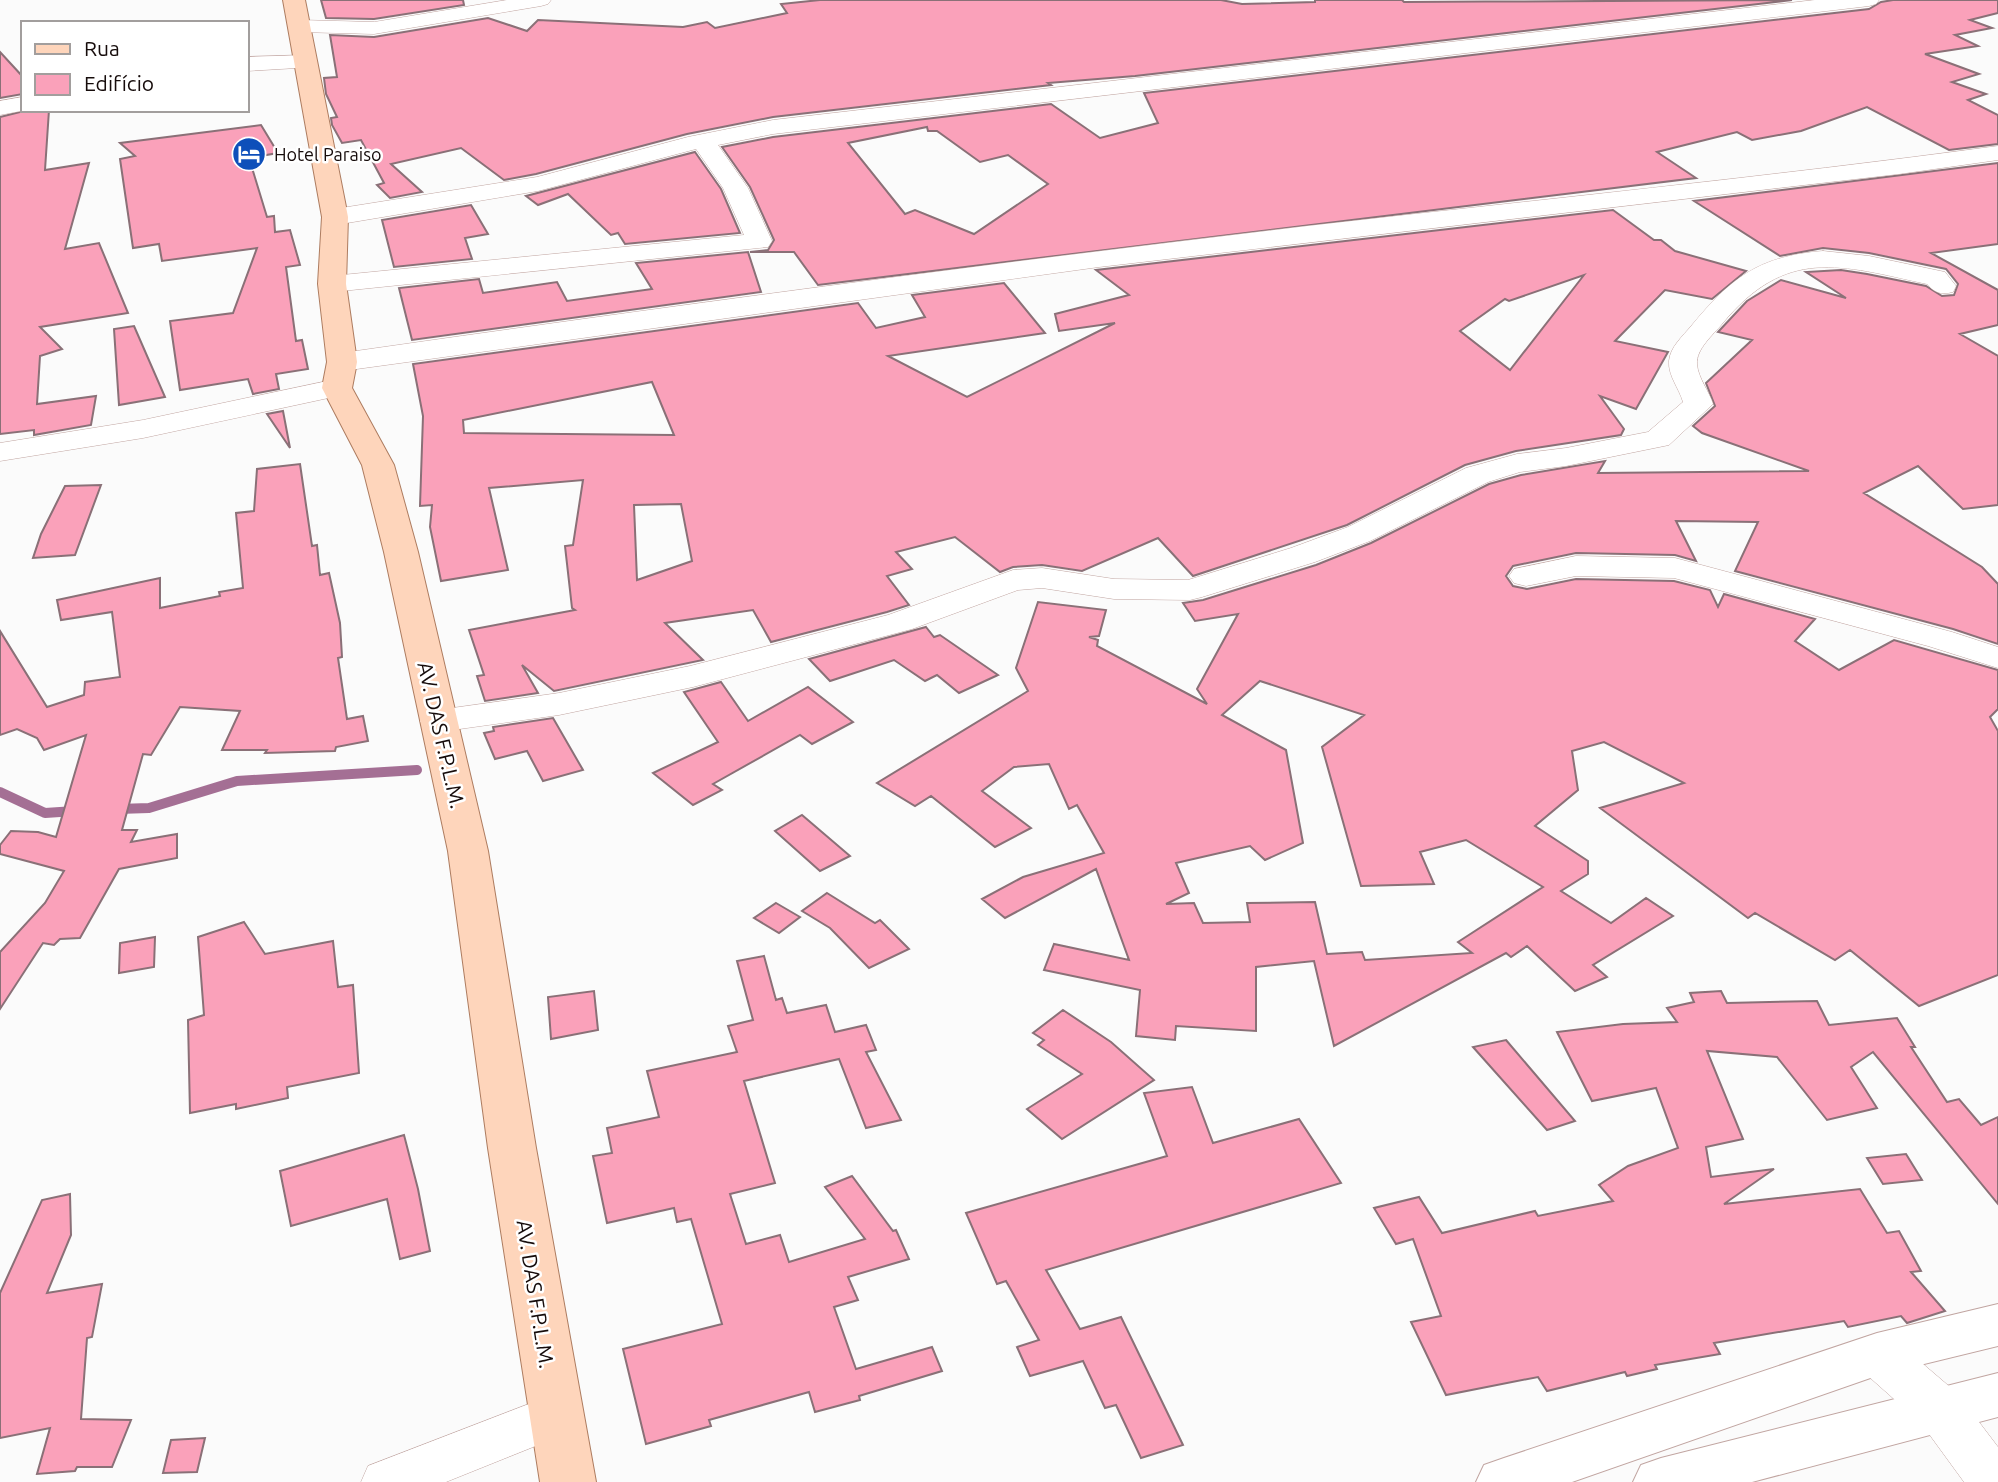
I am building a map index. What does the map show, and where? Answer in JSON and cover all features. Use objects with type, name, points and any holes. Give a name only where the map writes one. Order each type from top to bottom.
[{"type":"main road","name":"AV. DAS F.P.L.M.","points":[[294,0],[335,217],[332,284],[340,375],[378,465],[401,552],[468,851],[555,1416],[568,1482]]},
{"type":"street","points":[[248,64],[302,44],[374,28],[541,0]]},
{"type":"street","points":[[335,217],[538,184],[702,141],[785,126],[1869,0]]},
{"type":"street","points":[[0,108],[21,104]]},
{"type":"street","points":[[332,284],[759,241],[749,211],[726,169],[702,141]]},
{"type":"street","points":[[0,452],[143,429],[340,375],[586,327],[1208,246],[1997,154]]},
{"type":"street","points":[[438,721],[559,704],[694,676],[900,622],[1013,580],[1042,578],[1114,589],[1190,590],[1303,555],[1359,534],[1477,475],[1517,463],[1566,457],[1658,439],[1698,404],[1697,394],[1683,373],[1681,359],[1687,349],[1734,296],[1757,276],[1779,266],[1846,260],[1936,278],[1943,286]]},
{"type":"street","points":[[1526,576],[1576,566],[1675,568],[1940,639],[1998,658]]},
{"type":"street","points":[[1504,1482],[1877,1354],[1998,1325]]},
{"type":"street","points":[[1877,1354],[1939,1408],[1994,1482]]},
{"type":"street","points":[[1661,1482],[1939,1408],[1998,1395]]},
{"type":"street","points":[[387,1482],[555,1416]]},
{"type":"building","points":[[321,0],[463,0],[464,5],[374,19],[326,18]]},
{"type":"building","points":[[820,0],[1221,0],[1242,4],[1315,0],[1792,0],[1135,76],[1048,83],[1051,85],[773,117],[687,134],[504,180],[461,148],[391,164],[422,192],[390,198],[377,185],[384,183],[361,140],[342,143],[332,125],[331,118],[337,117],[326,94],[324,78],[337,77],[330,35],[374,37],[488,18],[527,31],[538,20],[683,27],[707,22],[715,28],[787,13],[781,4]]},
{"type":"building","points":[[1998,0],[1998,13],[1970,20],[1992,28],[1955,35],[1978,46],[1925,54],[1979,74],[1952,82],[1986,94],[1968,100],[1998,115],[1998,144],[1949,150],[1867,107],[1801,131],[1752,140],[1737,132],[1657,152],[1696,178],[818,285],[794,252],[750,252],[768,250],[774,240],[750,187],[722,147],[773,137],[1051,104],[1100,138],[1158,123],[1144,93],[1869,9],[1881,2]],"holes":[[[927,127],[928,131],[937,131],[980,162],[1008,155],[1048,184],[974,234],[915,210],[905,214],[848,143]]]},
{"type":"building","points":[[0,52],[21,75],[21,94],[0,98]]},
{"type":"building","points":[[21,112],[49,112],[45,170],[89,163],[65,249],[99,243],[128,313],[40,327],[62,349],[40,356],[37,404],[96,396],[91,425],[34,435],[34,430],[0,434],[0,117]]},
{"type":"building","points":[[261,125],[278,153],[249,158],[267,217],[274,216],[275,232],[290,230],[300,265],[286,267],[296,341],[302,340],[308,369],[276,374],[279,389],[253,394],[248,379],[180,390],[170,321],[233,313],[257,248],[162,261],[159,244],[133,248],[120,159],[135,156],[120,143]]},
{"type":"building","points":[[695,152],[721,189],[740,233],[625,244],[618,233],[611,235],[568,194],[538,205],[526,196]]},
{"type":"building","points":[[1998,163],[1998,244],[1931,253],[1998,290],[1998,325],[1960,334],[1998,356],[1998,505],[1963,509],[1918,466],[1864,493],[1982,567],[1998,584],[1998,644],[1953,629],[1735,571],[1758,522],[1676,521],[1696,561],[1675,555],[1576,553],[1513,566],[1506,576],[1513,586],[1527,589],[1576,579],[1674,581],[1710,590],[1718,607],[1724,594],[1815,619],[1795,641],[1839,670],[1894,640],[1998,670],[1998,709],[1990,717],[1998,731],[1998,975],[1919,1006],[1850,950],[1835,960],[1755,913],[1748,918],[1600,808],[1684,783],[1604,742],[1572,751],[1578,790],[1535,826],[1588,861],[1588,874],[1561,891],[1611,923],[1646,898],[1673,916],[1593,965],[1607,977],[1575,991],[1527,946],[1511,957],[1506,953],[1334,1046],[1314,961],[1256,967],[1256,1031],[1176,1026],[1175,1040],[1136,1036],[1140,990],[1044,970],[1054,944],[1129,960],[1096,869],[1005,918],[982,899],[1023,877],[1104,853],[1077,805],[1069,809],[1049,764],[1014,767],[982,791],[1031,828],[995,847],[931,796],[915,806],[877,783],[1028,691],[1016,668],[1038,602],[1106,610],[1099,636],[1089,637],[1098,640],[1097,646],[1207,704],[1197,689],[1238,614],[1195,621],[1183,603],[1203,600],[1316,565],[1371,543],[1489,484],[1521,475],[1605,461],[1598,473],[1809,471],[1702,433],[1693,426],[1715,406],[1706,383],[1752,340],[1718,332],[1747,301],[1781,280],[1846,298],[1806,272],[1841,270],[1867,274],[1926,286],[1942,296],[1954,295],[1958,284],[1946,269],[1869,253],[1823,248],[1780,256],[1694,201]],"holes":[[[1260,681],[1364,715],[1322,747],[1361,886],[1434,884],[1420,852],[1466,840],[1543,887],[1458,942],[1472,953],[1365,960],[1362,952],[1327,954],[1315,902],[1247,903],[1250,922],[1203,923],[1194,903],[1166,904],[1189,893],[1176,863],[1250,846],[1265,860],[1303,843],[1286,750],[1222,715]]]},
{"type":"building","points":[[471,205],[488,234],[465,238],[472,259],[394,267],[382,220]]},
{"type":"building","points":[[1613,210],[1654,240],[1661,240],[1675,251],[1746,271],[1712,299],[1665,290],[1615,341],[1668,352],[1636,409],[1600,396],[1624,429],[1621,435],[1516,451],[1465,465],[1347,525],[1193,576],[1158,538],[1082,571],[1042,565],[1013,567],[1000,572],[955,537],[896,552],[912,569],[887,576],[909,605],[771,642],[753,610],[665,623],[703,660],[554,691],[522,665],[538,693],[485,701],[477,676],[484,675],[469,630],[575,610],[572,608],[565,546],[573,545],[583,480],[489,488],[508,570],[441,581],[430,527],[432,505],[420,506],[423,416],[413,364],[858,303],[876,328],[925,317],[912,295],[1004,283],[1045,333],[888,356],[967,397],[1115,323],[1059,331],[1055,314],[1129,295],[1096,270]],"holes":[[[1584,275],[1510,370],[1460,331],[1505,299],[1509,301]],[[652,382],[674,435],[464,433],[463,420]],[[681,504],[692,561],[637,580],[634,505]]]},
{"type":"building","points":[[748,252],[761,292],[412,340],[399,288],[479,279],[483,293],[557,282],[567,301],[652,289],[636,263]]},
{"type":"building","points":[[134,326],[165,397],[119,405],[114,329]]},
{"type":"building","points":[[283,411],[290,448],[267,414]]},
{"type":"building","points":[[300,464],[312,546],[317,545],[320,575],[329,573],[340,623],[342,657],[338,658],[347,719],[363,716],[368,741],[336,747],[335,751],[265,753],[267,750],[222,750],[240,711],[180,707],[151,755],[143,754],[122,830],[137,830],[131,842],[177,834],[177,858],[119,869],[80,938],[60,939],[54,945],[43,943],[0,1009],[0,952],[45,903],[64,871],[0,854],[0,845],[11,831],[38,832],[56,837],[86,735],[44,750],[37,738],[17,729],[0,735],[0,631],[47,707],[84,695],[85,682],[120,677],[112,612],[61,620],[57,600],[160,578],[160,608],[220,596],[219,592],[243,588],[236,513],[254,511],[257,469]]},
{"type":"building","points":[[101,485],[75,555],[33,558],[41,534],[65,486]]},
{"type":"building","points":[[926,627],[934,637],[940,635],[998,675],[959,693],[937,675],[925,681],[894,660],[830,681],[809,659]]},
{"type":"building","points":[[721,682],[748,721],[808,687],[853,722],[812,744],[800,735],[713,784],[722,790],[693,805],[653,773],[718,742],[684,692]]},
{"type":"building","points":[[553,718],[583,770],[543,781],[527,751],[495,759],[484,733],[494,731],[493,727]]},
{"type":"building","points":[[802,815],[850,856],[820,871],[775,831]]},
{"type":"building","points":[[827,893],[875,923],[880,920],[909,949],[869,968],[830,928],[802,911]]},
{"type":"building","points":[[776,903],[800,917],[779,933],[754,918]]},
{"type":"building","points":[[244,922],[265,954],[333,941],[338,987],[353,985],[359,1073],[287,1087],[288,1098],[236,1109],[236,1104],[190,1113],[188,1020],[204,1015],[198,937]]},
{"type":"building","points":[[155,937],[154,967],[119,973],[120,943]]},
{"type":"building","points":[[764,956],[776,1000],[782,998],[787,1013],[826,1005],[835,1032],[866,1025],[876,1050],[866,1052],[901,1120],[866,1128],[839,1059],[744,1081],[775,1183],[730,1194],[746,1244],[780,1235],[789,1262],[865,1239],[825,1187],[852,1176],[893,1231],[896,1230],[909,1259],[848,1277],[858,1300],[834,1307],[856,1369],[932,1347],[942,1371],[859,1396],[860,1400],[815,1412],[809,1392],[709,1420],[711,1426],[646,1444],[623,1349],[722,1324],[691,1219],[677,1222],[674,1208],[607,1223],[593,1156],[612,1153],[607,1128],[659,1117],[647,1071],[737,1052],[728,1026],[753,1020],[737,961]]},
{"type":"building","points":[[594,991],[598,1030],[551,1039],[548,997]]},
{"type":"building","points":[[1721,991],[1727,1003],[1817,1001],[1829,1025],[1897,1018],[1915,1047],[1911,1047],[1947,1102],[1959,1099],[1981,1125],[1998,1117],[1998,1204],[1873,1052],[1851,1067],[1877,1108],[1827,1120],[1777,1057],[1707,1051],[1743,1139],[1706,1147],[1711,1177],[1774,1169],[1724,1204],[1860,1189],[1887,1233],[1899,1231],[1921,1271],[1911,1272],[1945,1311],[1907,1323],[1901,1316],[1848,1327],[1844,1321],[1714,1343],[1720,1354],[1655,1365],[1657,1369],[1627,1376],[1625,1372],[1547,1391],[1538,1377],[1446,1395],[1411,1322],[1441,1316],[1413,1239],[1396,1244],[1374,1208],[1419,1197],[1442,1233],[1535,1211],[1538,1216],[1613,1201],[1599,1185],[1628,1166],[1678,1148],[1656,1088],[1592,1101],[1557,1032],[1623,1024],[1677,1022],[1667,1008],[1694,1002],[1690,993]]},
{"type":"building","points":[[1063,1010],[1111,1042],[1154,1080],[1062,1139],[1027,1109],[1082,1074],[1038,1045],[1044,1040],[1033,1033]]},
{"type":"building","points":[[1506,1040],[1575,1121],[1547,1130],[1473,1047]]},
{"type":"building","points":[[1192,1087],[1213,1143],[1299,1119],[1341,1183],[1046,1270],[1080,1329],[1121,1317],[1183,1445],[1141,1458],[1116,1405],[1105,1408],[1083,1361],[1030,1376],[1017,1347],[1039,1340],[1006,1281],[997,1284],[966,1213],[1167,1156],[1144,1093]]},
{"type":"building","points":[[404,1135],[430,1251],[400,1259],[387,1199],[291,1226],[280,1171]]},
{"type":"building","points":[[1906,1154],[1922,1180],[1883,1184],[1867,1158]]},
{"type":"building","points":[[70,1194],[71,1235],[47,1293],[102,1284],[92,1337],[87,1338],[81,1419],[131,1420],[112,1467],[77,1467],[75,1471],[37,1474],[50,1428],[0,1438],[0,1293],[42,1200]]},
{"type":"building","points":[[205,1438],[197,1472],[163,1473],[171,1440]]},
{"type":"waterway","points":[[118,809],[149,808],[237,781],[417,770]]},
{"type":"waterway","points":[[0,792],[45,813],[75,811]]},
{"type":"place","name":"Hotel Paraiso","points":[[249,154]]}]
